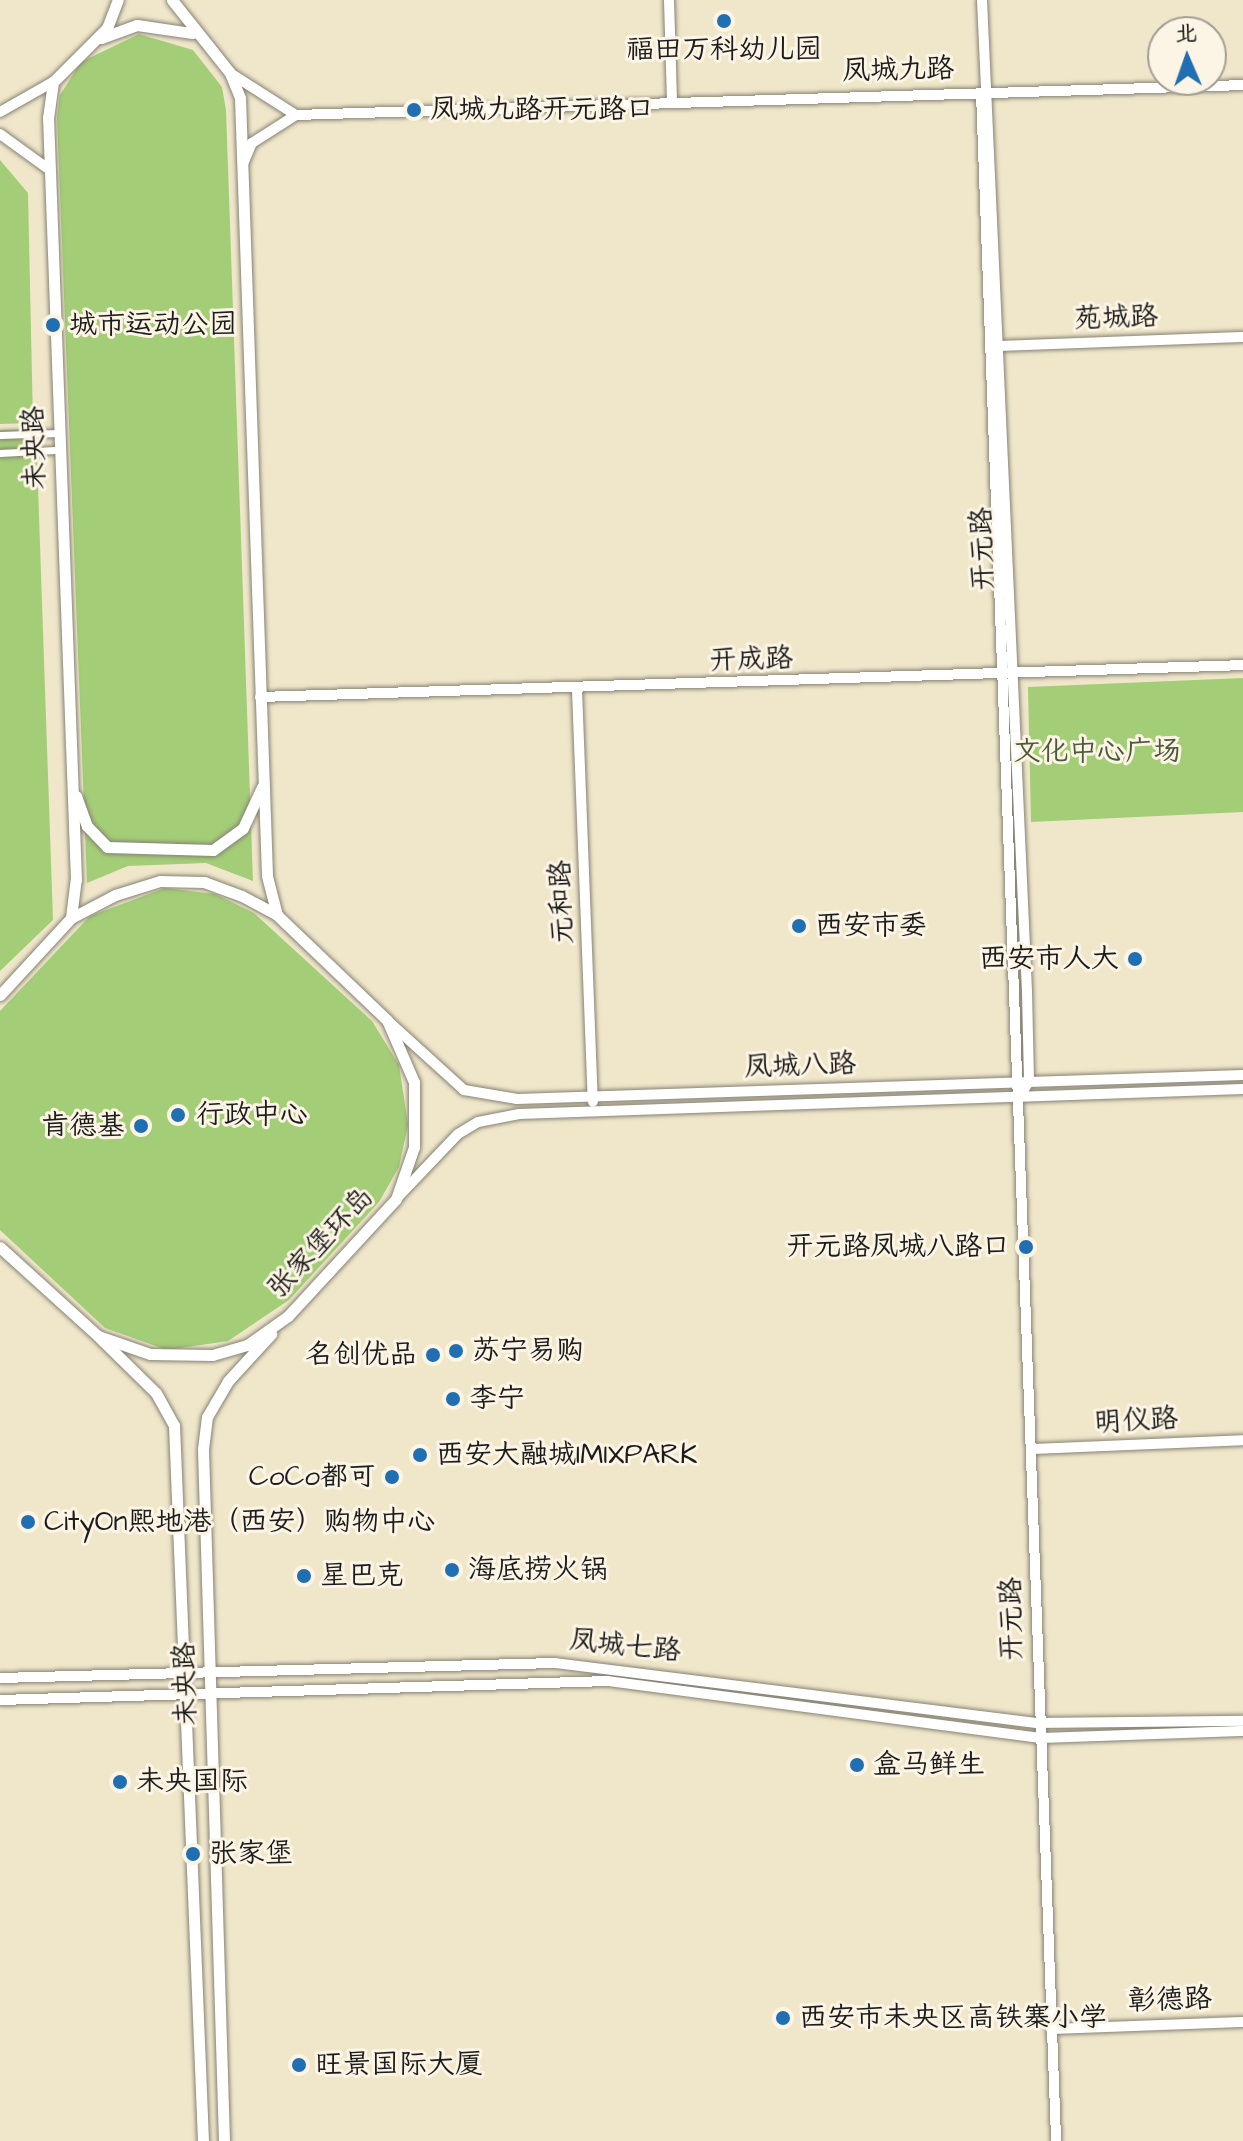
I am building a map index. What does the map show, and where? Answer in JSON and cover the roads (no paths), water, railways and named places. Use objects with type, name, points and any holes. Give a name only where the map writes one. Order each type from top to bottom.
[{"type":"main road","points":[[53,82],[93,41],[118,0]]},
{"type":"main road","points":[[172,0],[192,33],[230,73],[240,98],[267,876],[277,915]]},
{"type":"main road","points":[[93,41],[137,25],[192,33]]},
{"type":"main road","name":"未央路","points":[[53,82],[47,168],[58,433],[55,450],[71,784],[71,918]]},
{"type":"main road","points":[[71,784],[87,826],[107,847],[127,852],[213,850],[230,842],[264,783]]},
{"type":"main road","name":"张家堡环岛","points":[[0,995],[71,918],[160,881],[204,882],[277,915],[387,1020],[414,1082],[414,1147],[396,1199],[288,1316],[247,1345],[201,1356],[150,1354],[98,1336],[0,1247]]},
{"type":"main road","name":"未央路","points":[[224,2141],[208,1668],[207,1417],[228,1381],[288,1316]]},
{"type":"main road","name":"未央路","points":[[98,1336],[156,1393],[174,1425],[203,2141]]},
{"type":"street","points":[[669,0],[672,101]]},
{"type":"street","name":"开元路","points":[[982,0],[1023,1081]]},
{"type":"street","points":[[230,73],[296,115],[252,143],[242,166]]},
{"type":"street","points":[[0,112],[53,82]]},
{"type":"street","name":"凤城九路","points":[[296,115],[1243,85]]},
{"type":"street","points":[[0,134],[47,168]]},
{"type":"street","name":"苑城路","points":[[995,346],[1243,337]]},
{"type":"street","points":[[0,435],[58,433]]},
{"type":"street","points":[[0,453],[55,450]]},
{"type":"street","name":"开成路","points":[[260,697],[577,690],[1243,665]]},
{"type":"street","name":"元和路","points":[[577,690],[593,1112]]},
{"type":"street","name":"凤城八路","points":[[387,1020],[464,1090],[593,1099],[1243,1075]]},
{"type":"street","points":[[1021,1095],[1023,1081]]},
{"type":"street","name":"凤城八路","points":[[396,1199],[478,1122],[593,1112],[1243,1089]]},
{"type":"street","name":"开元路","points":[[1021,1095],[1039,1738],[1056,2141]]},
{"type":"street","name":"明仪路","points":[[1032,1449],[1243,1440]]},
{"type":"street","name":"凤城七路","points":[[0,1678],[186,1668],[607,1665],[1039,1723],[1243,1721]]},
{"type":"street","name":"凤城七路","points":[[0,1700],[608,1681],[1039,1738],[1243,1731]]},
{"type":"street","name":"彰德路","points":[[1051,2029],[1243,2022]]},
{"type":"place","name":"福田万科幼儿园","points":[[724,21]]},
{"type":"place","name":"凤城九路开元路口","points":[[414,110]]},
{"type":"place","name":"城市运动公园","points":[[53,325]]},
{"type":"place","name":"西安市委","points":[[799,926]]},
{"type":"place","name":"西安市人大","points":[[1135,959]]},
{"type":"place","name":"行政中心","points":[[178,1115]]},
{"type":"place","name":"肯德基","points":[[141,1126]]},
{"type":"place","name":"开元路凤城八路口","points":[[1026,1247]]},
{"type":"place","name":"苏宁易购","points":[[456,1351]]},
{"type":"place","name":"名创优品","points":[[433,1355]]},
{"type":"place","name":"李宁","points":[[453,1399]]},
{"type":"place","name":"西安大融城IMIXPARK","points":[[420,1455]]},
{"type":"place","name":"CoCo都可","points":[[392,1477]]},
{"type":"place","name":"CityOn熙地港（西安）购物中心","points":[[28,1522]]},
{"type":"place","name":"海底捞火锅","points":[[452,1570]]},
{"type":"place","name":"星巴克","points":[[304,1576]]},
{"type":"place","name":"盒马鲜生","points":[[857,1765]]},
{"type":"place","name":"未央国际","points":[[120,1782]]},
{"type":"place","name":"张家堡","points":[[193,1854]]},
{"type":"place","name":"西安市未央区高铁寨小学","points":[[783,2018]]},
{"type":"place","name":"旺景国际大厦","points":[[299,2065]]},
{"type":"park label","name":"文化中心广场","points":[[1097,752]]}]
